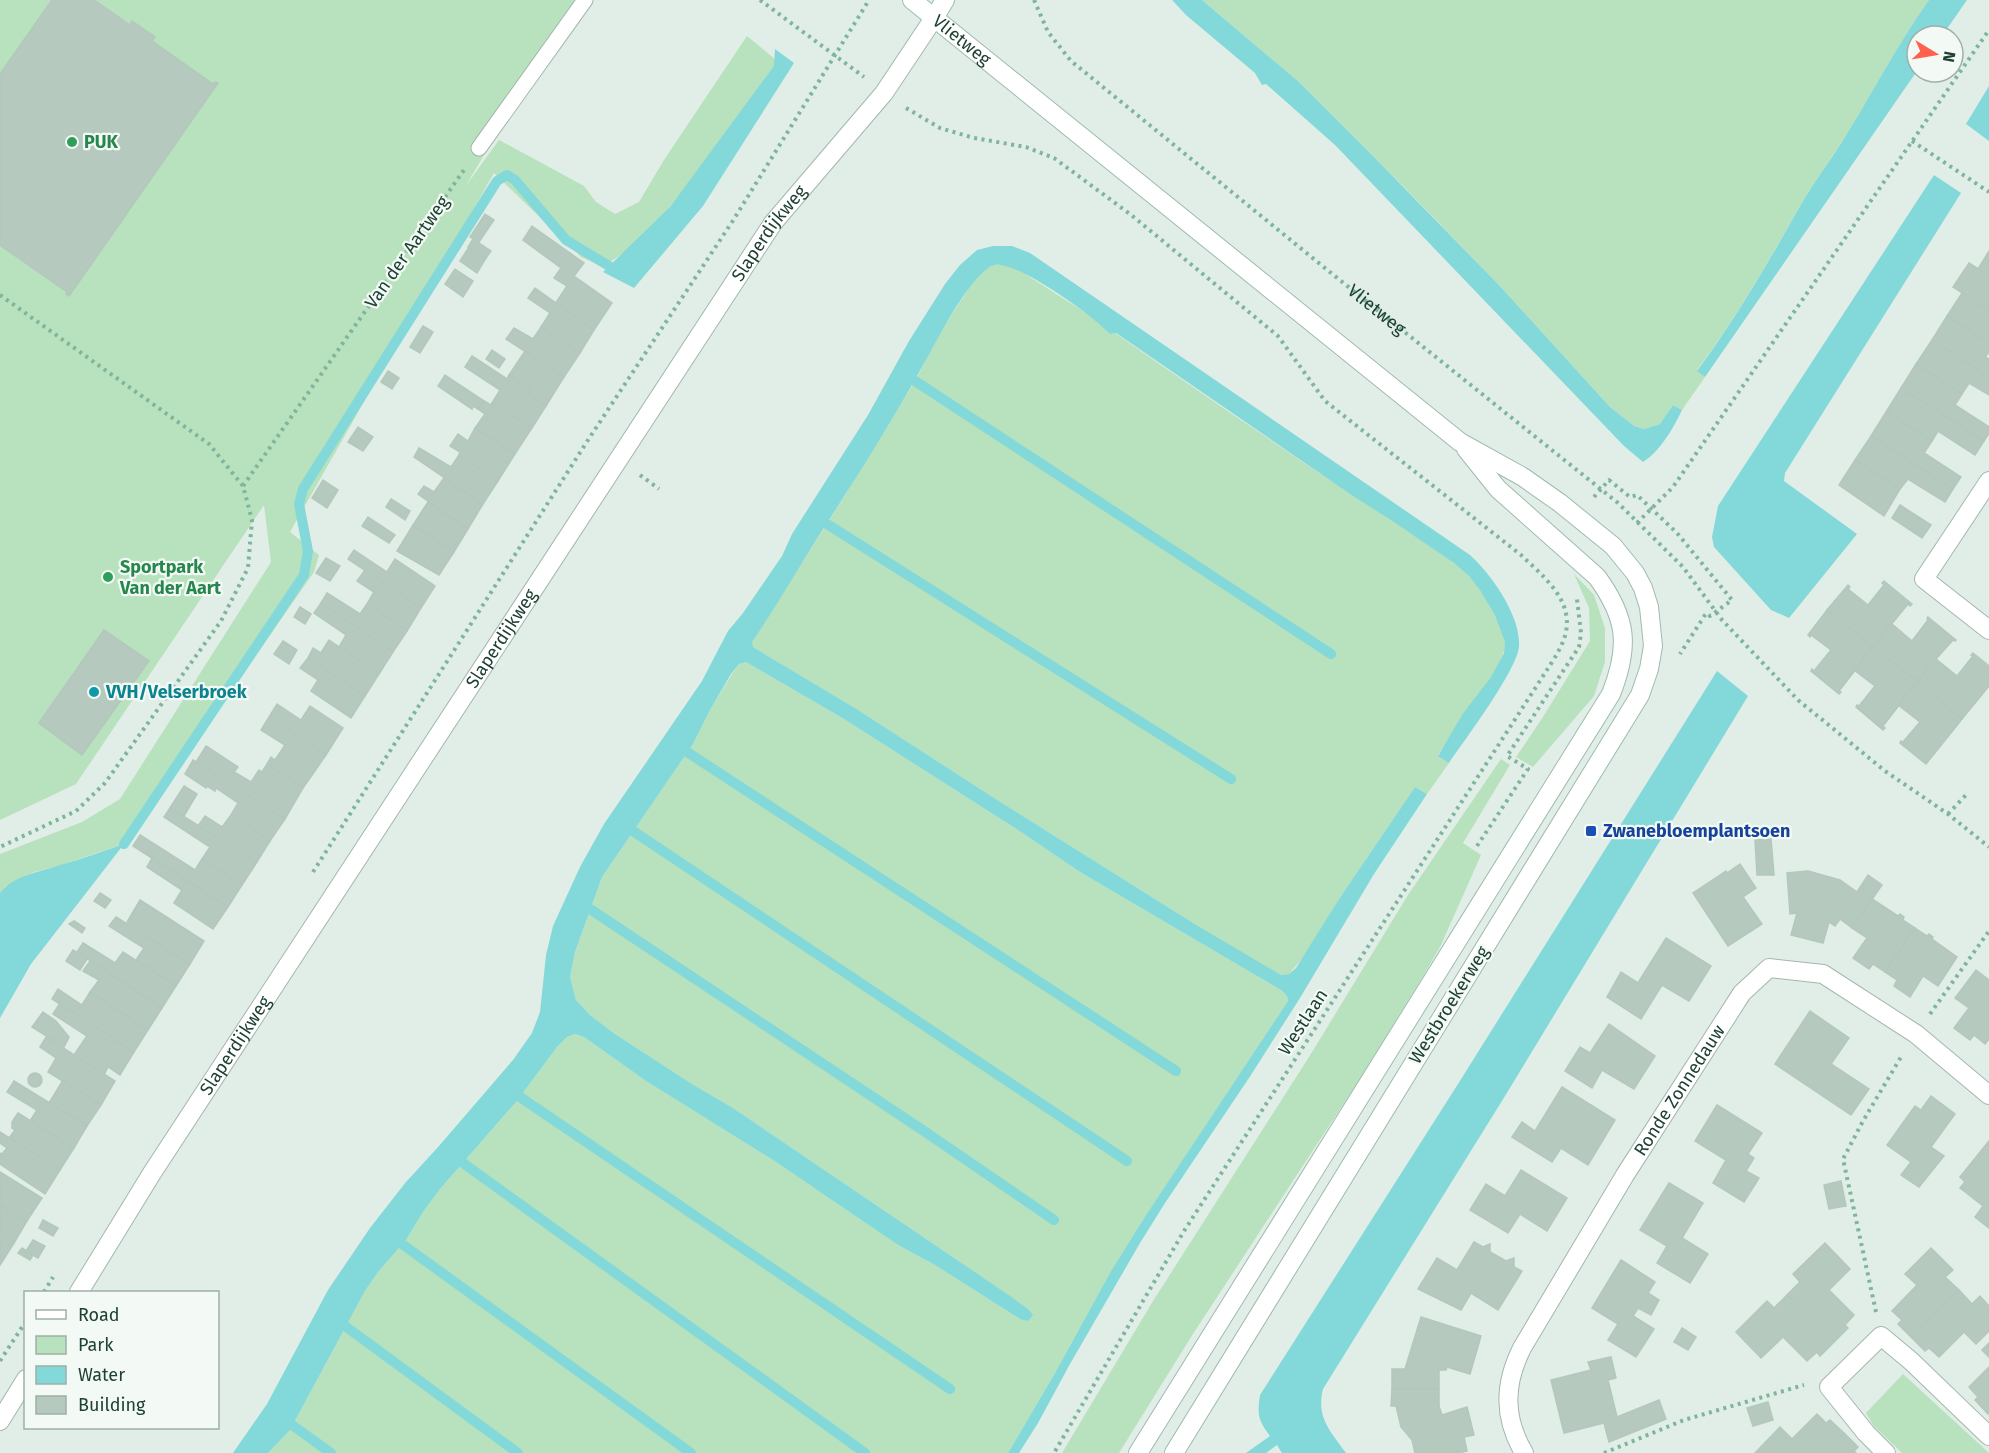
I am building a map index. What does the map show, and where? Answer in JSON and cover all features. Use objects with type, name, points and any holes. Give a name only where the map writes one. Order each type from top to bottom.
[{"type":"main road","name":"Vlietweg","points":[[912,0],[1460,442],[1523,477],[1577,516],[1613,546]]},
{"type":"main road","name":"Slaperdijkweg","points":[[80,1291],[152,1173],[773,223],[884,93],[945,0]]},
{"type":"main road","name":"Vlietweg","points":[[1460,442],[1498,489],[1597,577]]},
{"type":"main road","points":[[1989,481],[1924,579],[1989,630]]},
{"type":"main road","name":"Westbroekerweg","points":[[1174,1453],[1640,695],[1649,669],[1653,646],[1650,616],[1643,588],[1635,573],[1613,546]]},
{"type":"main road","name":"Westbroekerweg","points":[[1138,1453],[1611,694],[1619,671],[1624,633],[1618,611],[1597,577]]},
{"type":"main road","name":"Ronde Zonnedauw","points":[[1524,1453],[1518,1442],[1509,1410],[1508,1387],[1512,1368],[1522,1348],[1625,1175],[1742,993],[1768,968],[1823,974],[1916,1034],[1989,1095]]},
{"type":"main road","points":[[1886,1453],[1866,1433],[1829,1387],[1881,1336],[1911,1361],[1989,1436]]},
{"type":"main road","points":[[0,1421],[24,1382]]},
{"type":"lane","points":[[479,148],[585,0]]},
{"type":"path","points":[[760,0],[884,93]]},
{"type":"path","points":[[308,880],[588,440],[734,219],[869,0]]},
{"type":"path","name":"Vlietweg","points":[[1034,0],[1048,32],[1071,61],[1335,277],[1618,503],[1683,567],[1722,620],[1798,700],[1885,771],[1948,814]]},
{"type":"path","points":[[1637,524],[1673,487],[1989,30]]},
{"type":"path","name":"Westlaan","points":[[884,93],[917,116],[940,128],[974,138],[1026,147],[1054,158],[1130,214],[1278,336],[1324,401],[1521,555],[1555,588],[1564,606],[1567,624],[1564,639],[1545,674],[1184,1232],[1054,1453]]},
{"type":"path","points":[[1912,141],[1989,192]]},
{"type":"path","name":"Van der Aartweg","points":[[243,486],[479,148]]},
{"type":"path","points":[[0,296],[209,444],[243,486],[252,519],[248,568],[221,621],[105,783],[76,811],[0,847]]},
{"type":"path","points":[[1966,795],[1948,814],[1989,847]]},
{"type":"path","points":[[1881,1336],[1843,1159],[1863,1121],[1916,1034],[1989,931]]},
{"type":"path","points":[[45,1291],[56,1273]]},
{"type":"path","points":[[0,1361],[24,1324]]},
{"type":"path","points":[[1604,1453],[1684,1420],[1805,1384],[1829,1387]]},
{"type":"green space","name":"Sportpark Van der Aart","points":[[0,0],[576,0],[465,187],[499,140],[584,186],[596,202],[615,214],[639,202],[664,160],[747,36],[782,65],[658,222],[632,247],[603,267],[581,257],[494,173],[290,532],[319,555],[314,572],[124,844],[34,872],[5,887],[0,893],[0,854],[82,822],[120,799],[271,562],[264,505],[76,784],[0,820]]},
{"type":"green space","points":[[1202,0],[1929,0],[1913,24],[1905,24],[1905,36],[1843,141],[1808,192],[1766,266],[1697,370],[1705,377],[1682,410],[1673,405],[1660,424],[1644,429],[1634,426],[1610,407],[1498,284],[1299,82]]},
{"type":"green space","points":[[995,265],[1007,265],[1025,274],[1100,322],[1110,334],[1115,333],[1441,553],[1474,582],[1492,607],[1501,627],[1505,643],[1497,667],[1478,699],[1438,755],[1449,763],[1427,794],[1415,787],[1341,896],[1306,954],[1289,974],[1281,975],[1258,963],[855,708],[753,647],[751,642],[841,502],[915,381],[940,333],[971,285],[984,270]]},
{"type":"green space","points":[[1574,574],[1594,595],[1605,628],[1605,662],[1594,696],[1533,767],[1516,757],[1590,641],[1589,608]]},
{"type":"green space","points":[[746,662],[844,719],[1080,872],[1281,990],[1287,996],[1288,1001],[1111,1271],[1008,1453],[268,1453],[290,1430],[365,1291],[378,1272],[406,1240],[440,1189],[516,1102],[557,1047],[567,1037],[575,1034],[584,1037],[646,1081],[773,1160],[898,1245],[935,1265],[1020,1319],[1000,1289],[733,1108],[615,1034],[590,1015],[576,1000],[570,977],[575,952],[602,877],[693,744],[732,674],[739,664]]},
{"type":"green space","points":[[1501,759],[1510,765],[1463,843],[1481,855],[1441,945],[1357,1083],[1191,1337],[1119,1453],[1062,1453],[1153,1301],[1309,1057],[1408,895]]},
{"type":"green space","points":[[1903,1374],[1989,1453],[1902,1453],[1873,1425],[1866,1413]]},
{"type":"water","points":[[1172,0],[1202,0],[1299,82],[1498,284],[1610,407],[1634,426],[1644,429],[1660,424],[1673,405],[1682,410],[1670,432],[1655,452],[1643,462],[1624,446],[1335,145],[1266,84],[1262,85],[1255,73],[1186,15]]},
{"type":"water","points":[[1929,0],[1967,0],[1950,24],[1913,24]]},
{"type":"water","points":[[1905,36],[1905,84],[1908,84],[1705,377],[1697,371],[1766,266],[1808,192],[1843,141]]},
{"type":"water","points":[[775,49],[794,63],[703,206],[634,288],[603,272],[670,207],[774,66]]},
{"type":"water","points":[[1989,86],[1989,141],[1966,124]]},
{"type":"water","points":[[1934,175],[1961,193],[1785,473],[1784,481],[1857,534],[1789,618],[1771,610],[1714,547],[1712,537],[1718,506]]},
{"type":"water","points":[[993,246],[1012,246],[1030,253],[1470,555],[1487,573],[1510,609],[1518,634],[1519,646],[1510,671],[1449,763],[1438,756],[1462,715],[1491,677],[1504,653],[1505,642],[1495,615],[1470,577],[1454,563],[1116,333],[1110,334],[1089,315],[1020,272],[1006,266],[995,265],[987,269],[968,289],[951,316],[877,443],[752,642],[753,647],[855,708],[1198,926],[1281,975],[1289,974],[1296,968],[1341,896],[1415,787],[1427,794],[1374,874],[1249,1078],[1140,1243],[1038,1423],[1019,1453],[1008,1453],[1111,1271],[1288,1001],[1287,996],[1281,990],[1080,872],[844,719],[746,662],[739,664],[731,674],[693,744],[602,877],[575,952],[570,977],[576,1000],[590,1015],[615,1034],[733,1108],[1000,1289],[1033,1315],[1028,1321],[1020,1319],[935,1265],[898,1245],[773,1160],[646,1081],[584,1037],[575,1034],[567,1037],[557,1047],[516,1102],[440,1189],[406,1240],[378,1272],[365,1291],[290,1430],[268,1453],[233,1453],[267,1404],[328,1290],[370,1228],[406,1182],[513,1060],[532,1033],[540,1012],[546,955],[553,926],[580,867],[604,824],[702,681],[728,631],[782,556],[792,534],[868,415],[909,341],[945,284],[960,265],[977,250]]},
{"type":"water","points":[[1717,671],[1748,696],[1505,1096],[1323,1389],[1321,1408],[1323,1416],[1346,1453],[1282,1453],[1277,1445],[1266,1453],[1246,1453],[1270,1436],[1259,1417],[1260,1395]]},
{"type":"water","points":[[124,844],[31,964],[0,1018],[0,893],[12,882],[28,875]]},
{"type":"building","points":[[52,0],[94,0],[130,25],[132,21],[155,37],[152,41],[213,84],[218,83],[69,296],[67,292],[0,245],[0,74]]},
{"type":"building","points":[[485,214],[494,220],[479,242],[470,237]]},
{"type":"building","points":[[532,226],[584,263],[574,276],[612,303],[594,330],[555,304],[567,286],[554,278],[561,268],[523,240]]},
{"type":"building","points":[[473,239],[491,251],[486,258],[468,247]]},
{"type":"building","points":[[469,247],[486,258],[477,273],[460,261]]},
{"type":"building","points":[[1989,251],[1989,276],[1978,269]]},
{"type":"building","points":[[1969,263],[1989,276],[1989,310],[1953,287]]},
{"type":"building","points":[[455,269],[473,281],[463,297],[445,284]]},
{"type":"building","points":[[535,288],[594,330],[580,353],[541,327],[550,313],[528,298]]},
{"type":"building","points":[[1962,293],[1989,310],[1989,343],[1947,316]]},
{"type":"building","points":[[1947,316],[1989,343],[1989,352],[1985,357],[1989,359],[1989,377],[1932,340]]},
{"type":"building","points":[[423,326],[433,332],[420,353],[410,347]]},
{"type":"building","points":[[541,327],[580,353],[564,377],[506,339],[514,328],[533,339]]},
{"type":"building","points":[[1932,340],[1989,377],[1989,395],[1969,383],[1962,394],[1916,364]]},
{"type":"building","points":[[492,350],[505,359],[499,368],[486,359]]},
{"type":"building","points":[[525,351],[564,377],[546,406],[527,394],[530,389],[509,375]]},
{"type":"building","points":[[472,356],[507,379],[509,375],[530,389],[527,394],[546,406],[532,428],[492,403],[500,390],[465,367]]},
{"type":"building","points":[[1916,364],[1962,394],[1955,405],[1989,427],[1989,433],[1984,441],[1901,388]]},
{"type":"building","points":[[388,371],[399,378],[392,389],[381,382]]},
{"type":"building","points":[[445,375],[484,401],[478,409],[473,406],[472,409],[438,386]]},
{"type":"building","points":[[1901,388],[1984,441],[1975,455],[1938,431],[1932,441],[1886,412]]},
{"type":"building","points":[[484,401],[491,405],[492,403],[532,428],[515,454],[475,428],[485,414],[478,409]]},
{"type":"building","points":[[1886,412],[1932,441],[1924,453],[1961,477],[1953,489],[1871,436]]},
{"type":"building","points":[[358,427],[373,437],[363,451],[348,442]]},
{"type":"building","points":[[475,428],[515,454],[498,481],[459,455],[460,452],[450,446],[458,434],[468,441]]},
{"type":"building","points":[[1871,436],[1953,489],[1945,502],[1908,479],[1900,489],[1855,460]]},
{"type":"building","points":[[419,448],[451,467],[459,455],[498,481],[483,504],[414,457]]},
{"type":"building","points":[[1855,460],[1900,489],[1884,516],[1839,485]]},
{"type":"building","points":[[444,478],[483,504],[468,529],[418,494],[424,486],[434,492]]},
{"type":"building","points":[[323,480],[338,490],[327,508],[312,498]]},
{"type":"building","points":[[391,499],[410,511],[405,520],[386,507]]},
{"type":"building","points":[[428,502],[468,529],[454,552],[413,525]]},
{"type":"building","points":[[1900,505],[1931,525],[1922,538],[1892,518]]},
{"type":"building","points":[[368,517],[395,535],[389,543],[362,526]]},
{"type":"building","points":[[413,525],[454,552],[439,575],[397,551]]},
{"type":"building","points":[[354,550],[387,572],[395,559],[435,586],[421,608],[348,559]]},
{"type":"building","points":[[326,558],[340,566],[330,581],[316,573]]},
{"type":"building","points":[[365,570],[421,608],[407,631],[367,604],[374,592],[357,581]]},
{"type":"building","points":[[1884,581],[1912,604],[1910,606],[1908,604],[1873,647],[1827,610],[1848,585],[1850,587],[1848,589],[1868,605],[1884,585],[1882,583]]},
{"type":"building","points":[[327,593],[360,614],[367,604],[407,631],[393,652],[321,603]]},
{"type":"building","points":[[321,603],[393,652],[379,674],[339,647],[346,635],[314,613]]},
{"type":"building","points":[[300,607],[311,614],[305,624],[294,617]]},
{"type":"building","points":[[1827,610],[1873,647],[1839,694],[1811,671],[1812,669],[1814,671],[1831,650],[1808,635]]},
{"type":"building","points":[[1928,617],[1956,640],[1953,640],[1917,682],[1873,647],[1891,623],[1912,641]]},
{"type":"building","name":"VVH/Velserbroek","points":[[104,630],[149,661],[82,755],[39,723]]},
{"type":"building","points":[[329,640],[379,674],[365,696],[308,658],[313,648],[321,653]]},
{"type":"building","points":[[283,641],[297,650],[289,664],[274,654]]},
{"type":"building","points":[[1873,647],[1917,682],[1883,726],[1885,728],[1883,730],[1856,707],[1875,686],[1854,670]]},
{"type":"building","points":[[1973,653],[1989,666],[1989,686],[1962,719],[1917,682],[1936,659],[1957,676]]},
{"type":"building","points":[[308,658],[365,696],[351,718],[311,691],[318,680],[300,668]]},
{"type":"building","points":[[1917,682],[1962,719],[1926,764],[1900,743],[1920,722],[1898,705]]},
{"type":"building","points":[[277,704],[301,720],[310,706],[343,728],[326,755],[269,717]]},
{"type":"building","points":[[269,717],[326,755],[303,788],[267,764],[271,757],[275,760],[285,745],[261,730]]},
{"type":"building","points":[[206,746],[238,767],[234,772],[251,782],[259,770],[262,772],[267,764],[303,788],[285,819],[196,762]]},
{"type":"building","points":[[193,760],[285,819],[270,841],[231,815],[238,803],[216,788],[215,791],[207,786],[206,788],[185,774]]},
{"type":"building","points":[[184,786],[197,794],[184,816],[170,808]]},
{"type":"building","points":[[170,808],[257,862],[242,885],[202,859],[210,847],[164,817]]},
{"type":"building","points":[[231,815],[270,841],[257,862],[198,826],[205,816],[222,827]]},
{"type":"building","points":[[140,835],[195,870],[202,859],[242,885],[228,907],[133,846]]},
{"type":"building","points":[[1771,839],[1774,875],[1757,875],[1755,840]]},
{"type":"building","points":[[152,858],[228,907],[213,929],[174,903],[182,890],[147,867]]},
{"type":"building","points":[[1740,864],[1756,888],[1743,897],[1762,924],[1728,946],[1693,893]]},
{"type":"building","points":[[1808,871],[1840,880],[1857,892],[1868,875],[1882,885],[1852,928],[1840,919],[1835,926],[1829,922],[1823,943],[1791,935],[1797,913],[1790,914],[1787,873]]},
{"type":"building","points":[[100,893],[111,900],[105,908],[94,901]]},
{"type":"building","points":[[1872,899],[1898,916],[1900,914],[1904,917],[1903,920],[1915,928],[1885,972],[1873,964],[1869,969],[1853,958],[1867,938],[1852,928]]},
{"type":"building","points":[[140,900],[204,941],[190,964],[127,922]]},
{"type":"building","points":[[116,917],[190,964],[176,986],[136,960],[144,948],[109,926]]},
{"type":"building","points":[[74,921],[85,928],[82,933],[69,924]]},
{"type":"building","points":[[1915,928],[1927,936],[1929,934],[1933,937],[1932,939],[1957,957],[1938,986],[1923,976],[1910,997],[1894,986],[1897,980],[1885,972]]},
{"type":"building","points":[[1666,938],[1711,966],[1689,1001],[1662,985],[1641,1019],[1607,997],[1621,972],[1638,983]]},
{"type":"building","points":[[83,943],[115,963],[123,952],[176,986],[162,1008],[77,952]]},
{"type":"building","points":[[73,950],[87,959],[80,970],[66,961]]},
{"type":"building","points":[[90,961],[162,1008],[148,1030],[90,992],[99,980],[83,971]]},
{"type":"building","points":[[1976,970],[1989,980],[1989,1039],[1985,1044],[1974,1035],[1970,1040],[1954,1028],[1969,1008],[1955,998]]},
{"type":"building","points":[[58,989],[82,1005],[90,992],[148,1030],[134,1052],[52,999]]},
{"type":"building","points":[[60,1003],[134,1052],[120,1075],[108,1067],[104,1075],[74,1055],[87,1036],[53,1014]]},
{"type":"building","points":[[1810,1011],[1849,1038],[1831,1064],[1869,1089],[1851,1115],[1775,1064]]},
{"type":"building","points":[[43,1012],[56,1021],[69,1037],[64,1047],[32,1027]]},
{"type":"building","points":[[1609,1024],[1655,1056],[1634,1089],[1602,1070],[1592,1088],[1565,1071],[1580,1047],[1590,1053]]},
{"type":"building","points":[[46,1037],[115,1081],[101,1105],[48,1072],[56,1058],[40,1047]]},
{"type":"building","points":[[32,1073],[38,1073],[42,1080],[38,1087],[32,1087],[28,1083],[28,1077]]},
{"type":"building","points":[[63,1080],[101,1105],[87,1126],[49,1103]]},
{"type":"building","points":[[14,1081],[87,1126],[74,1148],[30,1121],[37,1110],[7,1092]]},
{"type":"building","points":[[1562,1087],[1615,1120],[1588,1165],[1561,1148],[1552,1162],[1512,1137],[1522,1122],[1535,1131]]},
{"type":"building","points":[[1931,1096],[1955,1114],[1931,1147],[1944,1156],[1919,1187],[1901,1175],[1911,1162],[1887,1145],[1915,1106],[1921,1110]]},
{"type":"building","points":[[1717,1105],[1762,1133],[1748,1154],[1754,1158],[1746,1171],[1759,1178],[1744,1202],[1713,1183],[1726,1160],[1695,1141]]},
{"type":"building","points":[[18,1113],[74,1148],[60,1170],[9,1138],[15,1130],[12,1128],[12,1122]]},
{"type":"building","points":[[0,1132],[60,1170],[45,1194],[0,1164],[0,1153],[2,1154],[7,1148],[0,1143]]},
{"type":"building","points":[[1989,1141],[1989,1228],[1975,1217],[1983,1206],[1960,1188],[1965,1182],[1960,1177]]},
{"type":"building","points":[[1521,1170],[1567,1198],[1547,1231],[1520,1214],[1508,1233],[1470,1210],[1486,1184],[1505,1196]]},
{"type":"building","points":[[0,1172],[42,1198],[27,1221],[0,1204]]},
{"type":"building","points":[[1841,1181],[1846,1206],[1829,1209],[1824,1185]]},
{"type":"building","points":[[1669,1183],[1703,1203],[1682,1238],[1708,1254],[1690,1283],[1657,1263],[1667,1246],[1640,1230]]},
{"type":"building","points":[[0,1204],[27,1221],[14,1243],[0,1235]]},
{"type":"building","points":[[43,1220],[58,1228],[53,1236],[39,1228]]},
{"type":"building","points":[[0,1235],[14,1243],[0,1265]]},
{"type":"building","points":[[33,1240],[45,1246],[38,1258],[26,1251]]},
{"type":"building","points":[[1474,1242],[1483,1247],[1490,1244],[1490,1252],[1506,1261],[1514,1258],[1514,1267],[1522,1271],[1498,1310],[1471,1293],[1461,1310],[1418,1289],[1437,1258],[1457,1270]]},
{"type":"building","points":[[1825,1243],[1850,1269],[1829,1290],[1854,1315],[1845,1325],[1848,1328],[1834,1342],[1787,1295],[1800,1282],[1793,1274]]},
{"type":"building","points":[[22,1248],[33,1255],[30,1260],[18,1253]]},
{"type":"building","points":[[1931,1248],[1953,1270],[1945,1277],[1959,1290],[1912,1338],[1898,1324],[1902,1320],[1892,1311],[1917,1285],[1905,1274]]},
{"type":"building","points":[[1621,1260],[1655,1282],[1648,1293],[1659,1300],[1651,1315],[1638,1308],[1633,1316],[1654,1329],[1636,1357],[1608,1340],[1618,1324],[1592,1308]]},
{"type":"building","points":[[1959,1290],[1972,1304],[1980,1296],[1989,1306],[1989,1331],[1976,1344],[1964,1332],[1939,1357],[1929,1348],[1925,1351],[1912,1338]]},
{"type":"building","points":[[1787,1295],[1834,1342],[1820,1356],[1817,1352],[1807,1361],[1783,1337],[1761,1358],[1736,1332],[1767,1301],[1774,1308]]},
{"type":"building","points":[[1421,1317],[1481,1336],[1470,1374],[1447,1367],[1446,1370],[1439,1370],[1439,1389],[1392,1389],[1392,1369],[1405,1369]]},
{"type":"building","points":[[1682,1328],[1696,1337],[1688,1350],[1674,1342]]},
{"type":"building","points":[[1989,1343],[1989,1357],[1982,1350]]},
{"type":"building","points":[[1611,1357],[1616,1378],[1608,1380],[1617,1417],[1659,1400],[1666,1419],[1609,1442],[1604,1423],[1564,1433],[1551,1380],[1591,1370],[1588,1362]]},
{"type":"building","points":[[1989,1367],[1988,1414],[1975,1400],[1978,1397],[1969,1387]]},
{"type":"building","points":[[1392,1389],[1439,1389],[1439,1406],[1442,1415],[1467,1407],[1474,1435],[1464,1437],[1467,1451],[1415,1453],[1412,1440],[1401,1427],[1396,1406],[1391,1406]]},
{"type":"building","points":[[1768,1402],[1773,1420],[1753,1426],[1747,1408]]},
{"type":"building","points":[[1817,1414],[1826,1423],[1830,1420],[1844,1433],[1824,1453],[1755,1453],[1780,1427],[1792,1439]]},
{"type":"building","points":[[1844,1433],[1858,1447],[1854,1451],[1856,1453],[1824,1453]]},
{"type":"waterway","points":[[124,844],[304,575],[308,551],[299,504],[303,489],[497,181],[507,175],[515,180],[566,240],[609,266]]},
{"type":"waterway","points":[[915,381],[1331,654]]},
{"type":"waterway","points":[[827,524],[1231,779]]},
{"type":"waterway","points":[[687,752],[1176,1071]]},
{"type":"waterway","points":[[633,831],[1127,1161]]},
{"type":"waterway","points":[[590,909],[1054,1220]]},
{"type":"waterway","points":[[520,1097],[950,1389]]},
{"type":"waterway","points":[[463,1163],[865,1453]]},
{"type":"waterway","points":[[402,1244],[691,1453]]},
{"type":"waterway","points":[[345,1326],[518,1453]]},
{"type":"waterway","points":[[292,1425],[331,1453]]},
{"type":"place","name":"PUK","points":[[72,142]]},
{"type":"place","name":"Sportpark Van der Aart","points":[[108,577]]},
{"type":"place","name":"VVH/Velserbroek","points":[[94,692]]},
{"type":"place","name":"Zwanebloemplantsoen","points":[[1591,831]]}]
